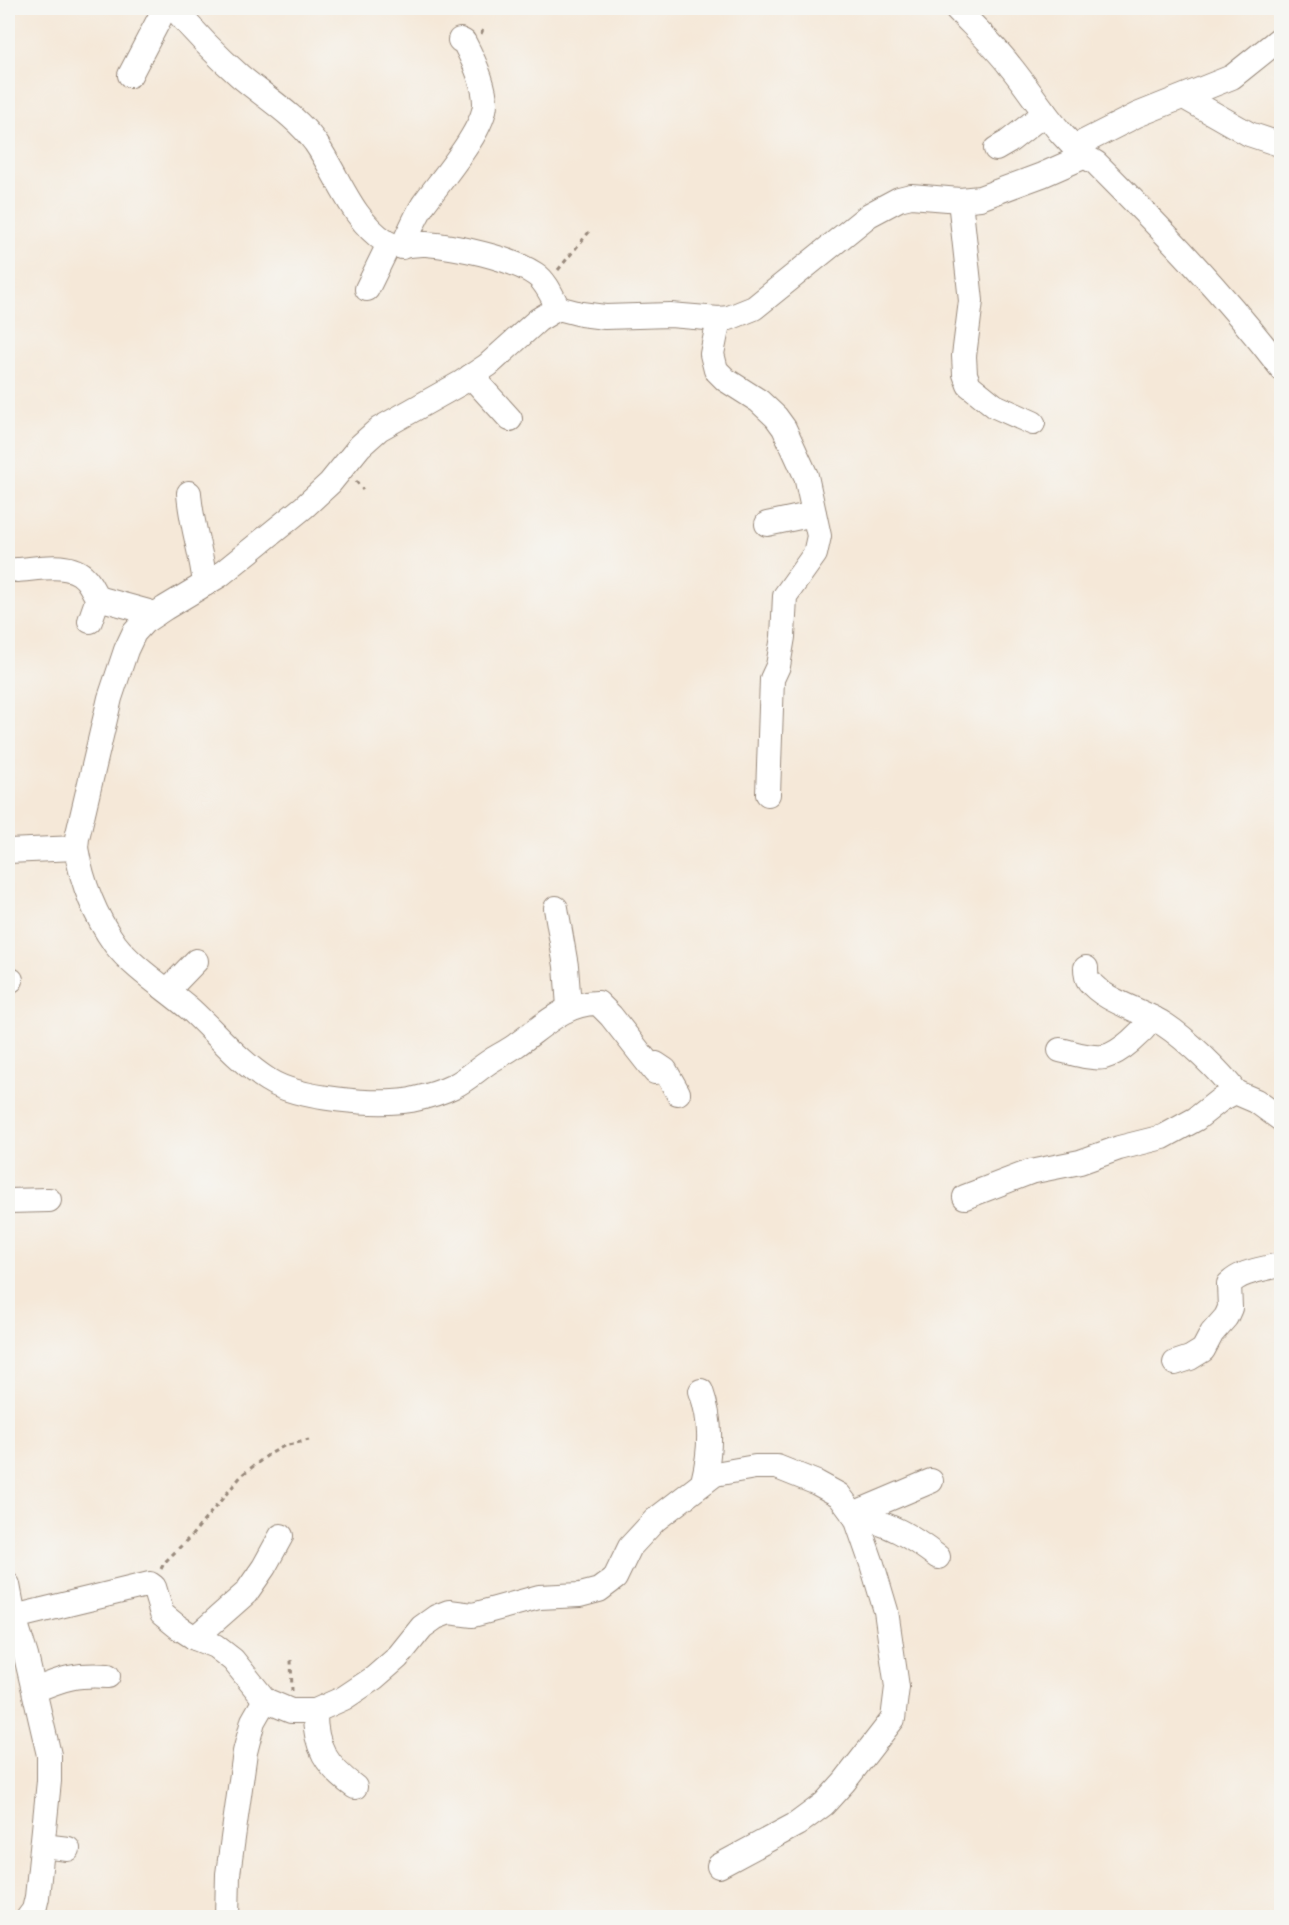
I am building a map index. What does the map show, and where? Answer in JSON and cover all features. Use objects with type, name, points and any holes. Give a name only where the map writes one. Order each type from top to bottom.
[{"type":"street","points":[[130,75],[165,8]]},
{"type":"street","points":[[174,8],[204,43],[241,77],[298,122],[329,163],[341,189],[377,235],[395,245],[423,244],[477,253],[515,265],[536,275],[546,285],[558,308]]},
{"type":"street","points":[[956,8],[1010,64],[1045,113],[1079,152],[1096,163],[1167,234],[1240,315],[1281,369]]},
{"type":"street","points":[[678,1093],[665,1070],[656,1064],[655,1072],[598,1003],[585,1002],[569,1007],[453,1086],[411,1100],[363,1101],[325,1097],[270,1082],[251,1067],[116,945],[100,919],[80,867],[76,838],[110,698],[134,633],[144,622],[220,575],[304,507],[330,483],[360,446],[379,429],[471,376],[495,359],[538,320],[558,308],[605,317],[670,315],[729,318],[754,308],[869,215],[888,205],[911,196],[960,200],[980,198],[1042,175],[1137,115],[1232,76],[1281,37]]},
{"type":"street","points":[[367,290],[395,245],[464,151],[482,118],[485,104],[478,71],[465,42],[460,40]]},
{"type":"street","points":[[1184,97],[1249,134],[1281,145]]},
{"type":"street","points":[[996,148],[1008,142],[1045,113]]},
{"type":"street","points":[[960,200],[971,301],[964,356],[965,374],[969,385],[995,406],[1033,423]]},
{"type":"street","points":[[719,319],[712,354],[716,370],[726,380],[759,401],[776,417],[795,449],[802,467],[819,536],[815,554],[785,596],[783,637],[778,666],[772,679],[768,794]]},
{"type":"street","points":[[471,376],[510,419]]},
{"type":"street","points":[[189,493],[194,532],[204,569],[205,584]]},
{"type":"street","points":[[767,524],[814,514]]},
{"type":"street","points":[[17,570],[54,567],[72,570],[84,576],[98,598],[156,614]]},
{"type":"street","points":[[90,621],[98,598]]},
{"type":"street","points":[[8,851],[76,848]]},
{"type":"street","points":[[556,908],[566,966],[569,1007]]},
{"type":"street","points":[[168,990],[196,961]]},
{"type":"street","points":[[1086,968],[1086,976],[1096,987],[1120,1003],[1136,1008],[1165,1024],[1221,1075],[1235,1092],[1256,1101],[1281,1120]]},
{"type":"street","points":[[1060,1050],[1091,1057],[1113,1054],[1141,1033],[1153,1018]]},
{"type":"street","points":[[965,1197],[1030,1172],[1080,1162],[1119,1148],[1163,1137],[1196,1119],[1220,1100],[1235,1092]]},
{"type":"street","points":[[8,1201],[49,1200]]},
{"type":"street","points":[[1175,1363],[1203,1350],[1230,1308],[1229,1284],[1235,1278],[1281,1264]]},
{"type":"street","points":[[701,1391],[708,1411],[710,1432],[710,1457],[703,1482]]},
{"type":"street","points":[[28,1917],[34,1910],[38,1897],[49,1781],[49,1755],[35,1690],[10,1600],[146,1585],[154,1587],[162,1614],[178,1628],[215,1646],[233,1660],[265,1700],[291,1711],[315,1711],[344,1698],[374,1678],[397,1658],[422,1627],[436,1617],[449,1612],[472,1615],[538,1597],[580,1595],[599,1590],[615,1578],[630,1547],[655,1520],[703,1482],[715,1474],[730,1470],[777,1467],[817,1483],[839,1495],[855,1516],[886,1611],[897,1687],[893,1719],[844,1782],[824,1803],[797,1824],[719,1866]]},
{"type":"street","points":[[855,1516],[931,1481]]},
{"type":"street","points":[[855,1516],[894,1528],[917,1541],[938,1557]]},
{"type":"street","points":[[195,1638],[246,1593],[281,1536]]},
{"type":"street","points":[[35,1690],[82,1674],[108,1676]]},
{"type":"street","points":[[227,1917],[228,1874],[244,1752],[249,1732],[265,1700]]},
{"type":"street","points":[[315,1711],[315,1726],[323,1756],[341,1777],[355,1787]]},
{"type":"street","points":[[43,1846],[68,1850]]},
{"type":"path","points":[[546,285],[589,232]]},
{"type":"path","points":[[154,1587],[164,1563],[192,1535],[243,1474],[284,1446],[309,1440]]},
{"type":"path","points":[[291,1660],[291,1711]]}]
